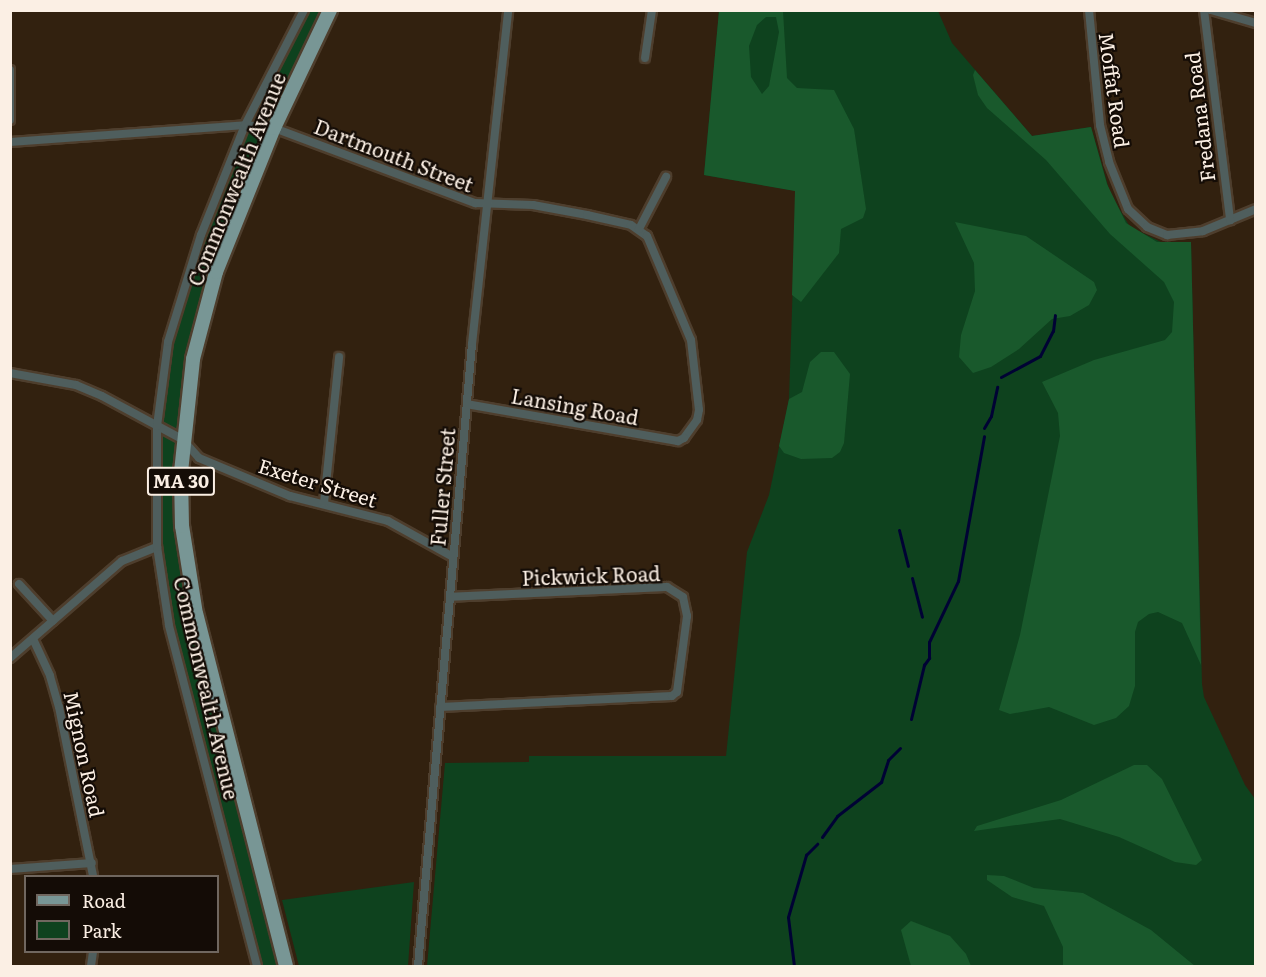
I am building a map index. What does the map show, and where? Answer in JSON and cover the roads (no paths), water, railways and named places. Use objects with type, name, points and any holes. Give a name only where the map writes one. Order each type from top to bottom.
[{"type":"main road","name":"Commonwealth Avenue","points":[[286,966],[196,614],[182,526],[182,439],[200,323],[216,272],[274,128],[330,10]]},
{"type":"street","name":"Commonwealth Avenue","points":[[257,966],[169,625],[157,547],[157,426],[168,342],[201,235],[245,125],[304,10]]},
{"type":"street","name":"Fuller Street","points":[[418,966],[467,404],[508,10]]},
{"type":"street","points":[[645,58],[652,10]]},
{"type":"street","name":"Moffat Road","points":[[1089,10],[1100,125],[1109,162],[1128,209],[1147,226],[1167,235],[1203,231],[1256,209]]},
{"type":"street","name":"Fredana Road","points":[[1204,10],[1230,220]]},
{"type":"street","points":[[1211,10],[1256,23]]},
{"type":"street","points":[[10,70],[10,120]]},
{"type":"street","name":"Dartmouth Street","points":[[10,142],[245,125],[274,128],[487,207],[533,205],[639,229]]},
{"type":"street","points":[[639,229],[666,177]]},
{"type":"street","name":"Lansing Road","points":[[467,404],[678,441],[691,430],[699,410],[691,340],[661,263],[639,229]]},
{"type":"street","points":[[324,503],[339,357]]},
{"type":"street","name":"Exeter Street","points":[[10,373],[76,385],[182,439],[199,458],[268,488],[388,521],[453,556]]},
{"type":"street","points":[[10,658],[34,641],[52,621],[122,561],[157,547]]},
{"type":"street","points":[[19,584],[52,621]]},
{"type":"street","name":"Pickwick Road","points":[[440,707],[672,696],[677,692],[687,616],[683,597],[667,588],[450,597]]},
{"type":"street","name":"Mignon Road","points":[[34,641],[50,676],[59,706],[93,875]]},
{"type":"street","points":[[10,869],[92,863]]},
{"type":"waterway","points":[[1001,377],[1040,356],[1053,331],[1055,315]]},
{"type":"waterway","points":[[984,428],[991,416],[997,387]]},
{"type":"waterway","points":[[911,719],[924,665],[929,658],[929,642],[958,581],[984,436]]},
{"type":"waterway","points":[[899,530],[908,566]]},
{"type":"waterway","points":[[912,578],[922,617]]},
{"type":"waterway","points":[[822,837],[837,816],[881,782],[888,760],[900,748]]},
{"type":"waterway","points":[[794,966],[788,917],[806,855],[817,844]]}]
